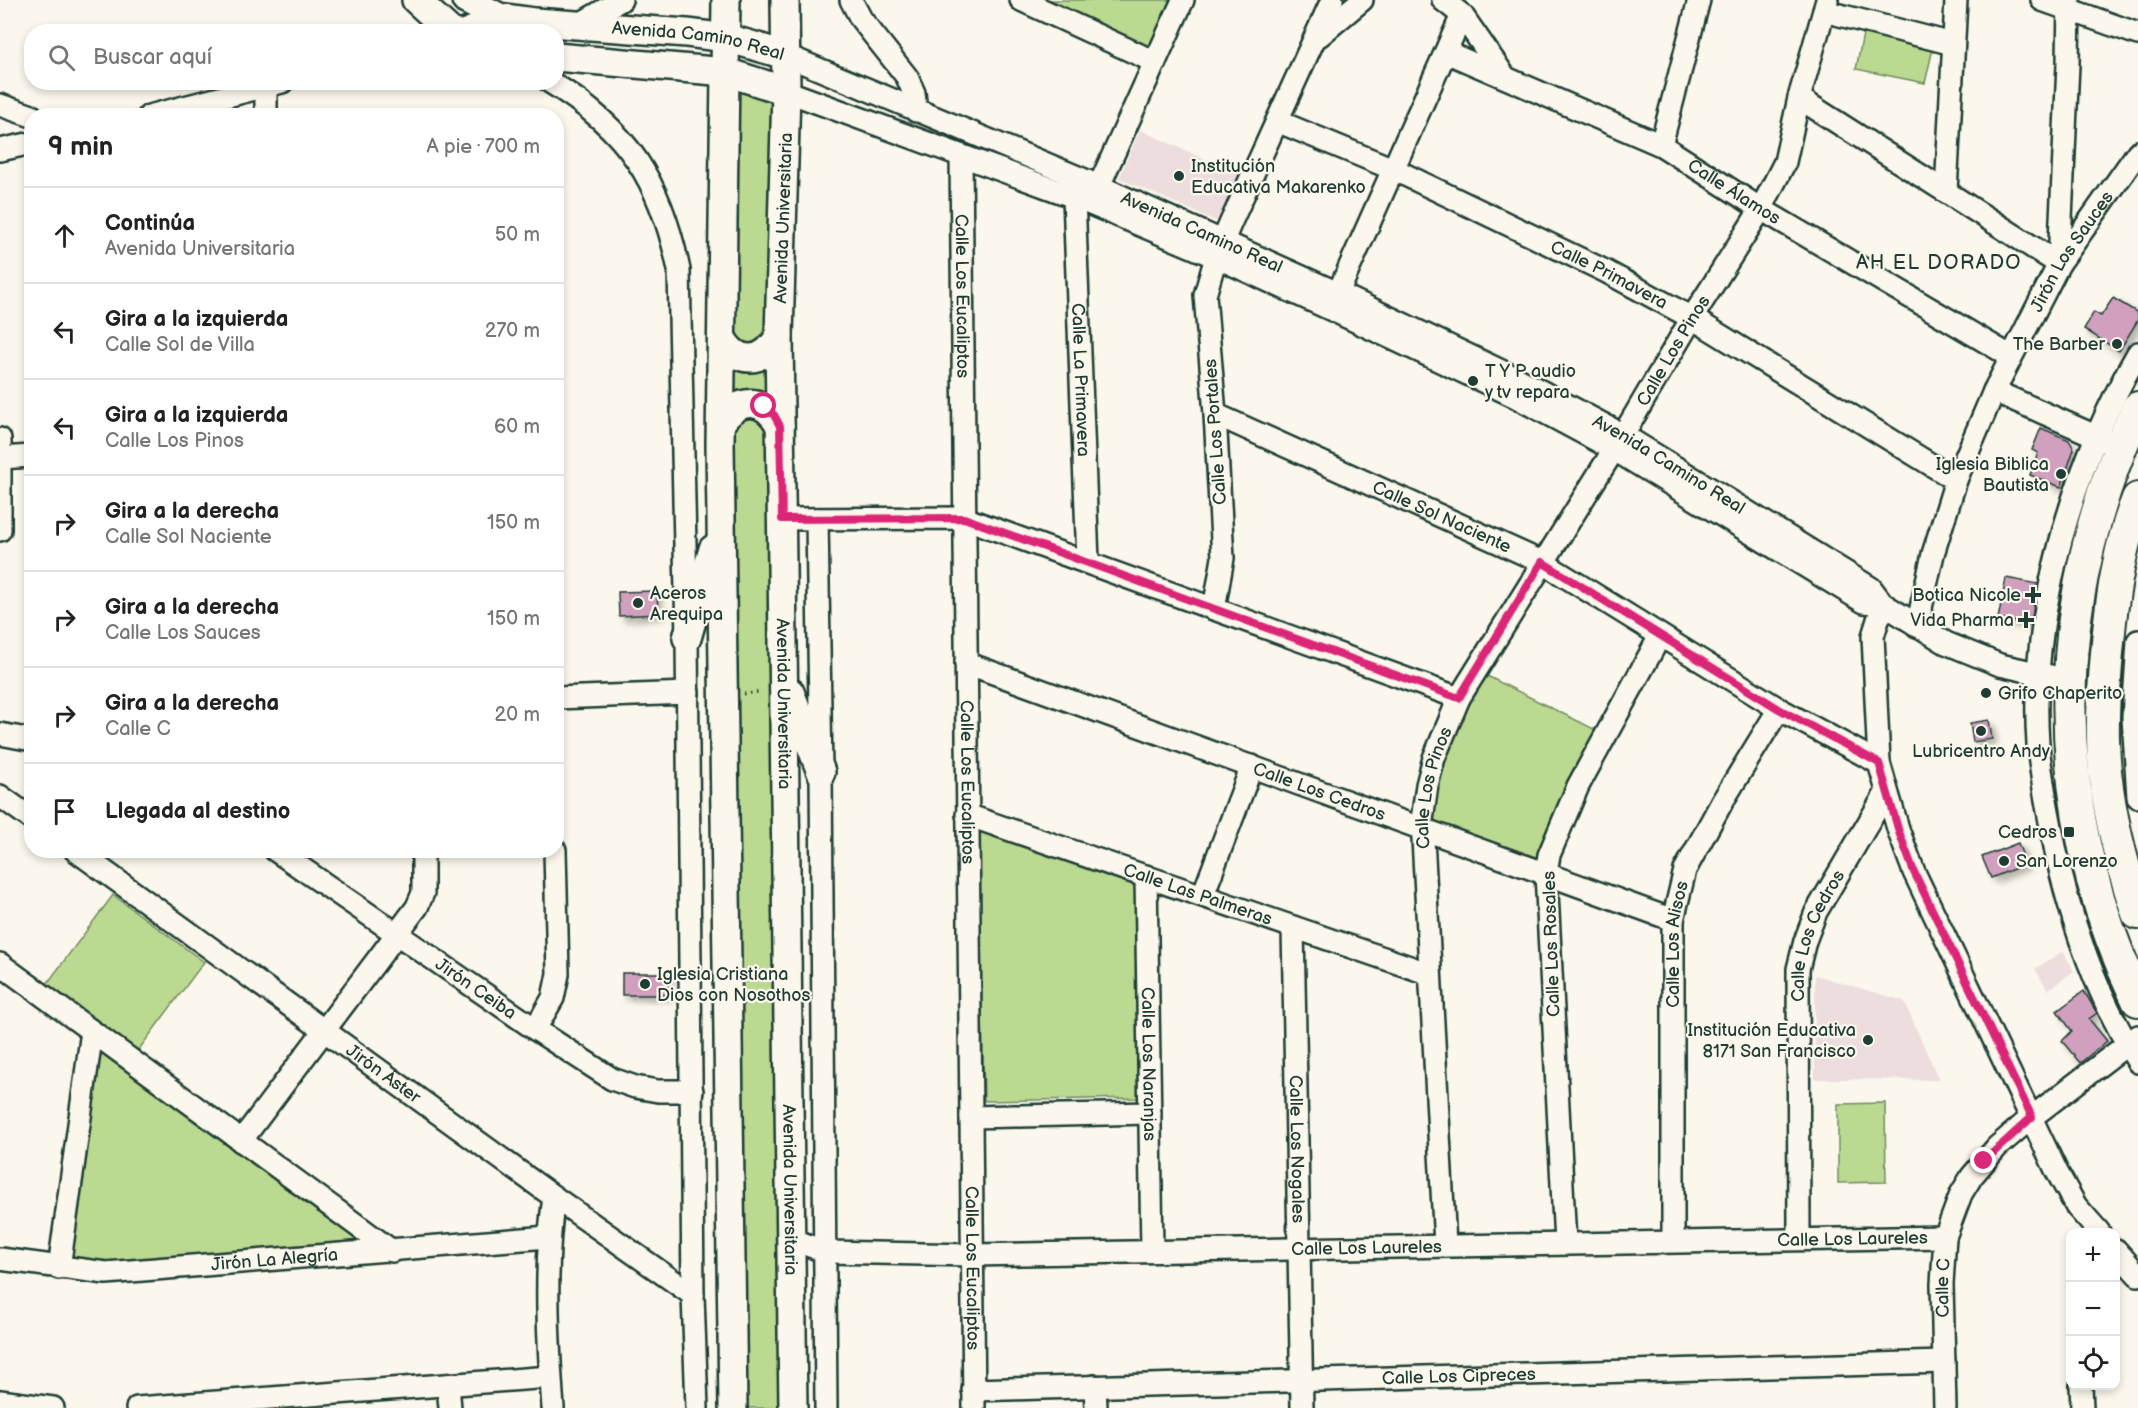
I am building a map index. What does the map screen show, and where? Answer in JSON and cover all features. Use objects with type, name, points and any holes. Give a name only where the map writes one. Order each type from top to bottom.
[{"type":"highway","points":[[2138,408],[2107,441],[2073,628],[2070,680],[2073,774],[2087,858],[2104,915],[2138,1000]]},
{"type":"highway","points":[[2138,499],[2115,584],[2109,632],[2103,722],[2110,812],[2138,913]]},
{"type":"main road","points":[[416,0],[442,24]]},
{"type":"main road","name":"Avenida Camino Real","points":[[466,0],[499,17],[674,31],[727,38],[785,55]]},
{"type":"main road","points":[[726,0],[721,519],[733,1408]]},
{"type":"main road","name":"Avenida Universitaria","points":[[784,0],[786,91],[779,336],[793,1408]]},
{"type":"main road","name":"Avenida Camino Real","points":[[564,58],[726,72],[786,91]]},
{"type":"main road","points":[[722,338],[728,349],[739,356],[751,358],[763,355],[773,348],[779,336]]},
{"type":"main road","points":[[721,423],[728,412],[739,405],[752,403],[764,406],[774,415],[780,426]]},
{"type":"main road","points":[[687,638],[721,519]]},
{"type":"main road","points":[[784,682],[821,772]]},
{"type":"street","points":[[578,25],[621,0]]},
{"type":"street","points":[[850,0],[861,18],[907,77],[914,93],[916,111],[906,135]]},
{"type":"street","points":[[1021,0],[1155,62]]},
{"type":"street","points":[[1099,186],[1183,0]]},
{"type":"street","name":"Calle Los Portales","points":[[1214,609],[1223,558],[1215,414],[1205,295],[1220,249],[1332,0]]},
{"type":"street","points":[[1314,40],[1362,0]]},
{"type":"street","points":[[1443,0],[1462,15],[1505,77]]},
{"type":"street","points":[[1661,145],[1699,0]]},
{"type":"street","points":[[1946,192],[1956,0]]},
{"type":"street","points":[[2042,0],[2068,5],[2138,34]]},
{"type":"street","points":[[1826,5],[1953,44]]},
{"type":"street","name":"Calle Los Pinos","points":[[1445,1245],[1422,828],[1427,785],[1434,759],[1459,698],[1761,208],[1785,162],[1826,5]]},
{"type":"street","points":[[1800,98],[2059,264],[2068,64],[2068,5]]},
{"type":"street","points":[[1338,293],[1462,15]]},
{"type":"street","points":[[481,24],[499,17]]},
{"type":"street","name":"Calle Álamos","points":[[1446,52],[1661,145],[1761,208],[2010,356]]},
{"type":"street","name":"Avenida Camino Real","points":[[785,55],[1099,186],[1514,396],[1618,442]]},
{"type":"street","points":[[181,108],[254,90]]},
{"type":"street","points":[[268,108],[273,90]]},
{"type":"street","points":[[561,90],[598,116],[627,146],[641,166],[657,195],[672,232],[679,270],[688,693],[693,1295],[697,1408]]},
{"type":"street","name":"Avenida Camino Real","points":[[786,91],[1338,293],[1520,380],[1864,602],[1883,604],[1946,643],[2000,665],[2070,680]]},
{"type":"street","points":[[0,105],[24,113]]},
{"type":"street","name":"Calle Primavera","points":[[1277,120],[1393,169],[1605,270],[1692,318],[1956,480]]},
{"type":"street","points":[[0,150],[24,145]]},
{"type":"street","name":"Jirón Los Sauces","points":[[1917,626],[1933,554],[1956,480],[2010,356],[2059,264],[2138,152]]},
{"type":"street","name":"Calle Los Eucaliptos","points":[[961,156],[974,1399]]},
{"type":"street","name":"Calle La Primavera","points":[[1074,197],[1088,562]]},
{"type":"street","points":[[2138,353],[2107,441],[2075,490],[2047,607],[2038,674],[2038,743],[2046,806],[2061,873],[2080,944],[2132,1040],[2138,1062]]},
{"type":"street","points":[[1994,391],[2107,441]]},
{"type":"street","name":"Calle Sol Naciente","points":[[1215,414],[1542,562],[1779,709],[1879,763]]},
{"type":"street","points":[[0,439],[0,530]]},
{"type":"street","points":[[0,458],[24,456]]},
{"type":"street","points":[[782,519],[964,518],[1459,698]]},
{"type":"street","name":"Avenida Universitaria","points":[[817,519],[826,1408]]},
{"type":"street","points":[[1883,604],[1873,636],[1879,763],[1886,793],[1914,872],[2065,1189],[2092,1228]]},
{"type":"street","name":"Calle Los Rosales","points":[[1565,1243],[1546,873],[1549,855],[1578,786],[1660,636]]},
{"type":"street","points":[[2138,641],[2133,717],[2138,797]]},
{"type":"street","name":"Calle Los Cedros","points":[[966,663],[1673,920]]},
{"type":"street","points":[[564,698],[688,693]]},
{"type":"street","name":"Calle Los Alisos","points":[[1673,1241],[1673,920],[1685,870],[1722,802],[1779,709]]},
{"type":"street","points":[[0,734],[24,738]]},
{"type":"street","points":[[1203,895],[1252,766]]},
{"type":"street","name":"Calle Los Cedros","points":[[1799,1238],[1798,969],[1815,912],[1886,793]]},
{"type":"street","points":[[0,796],[24,813]]},
{"type":"street","name":"Calle Las Palmeras","points":[[968,815],[1430,974]]},
{"type":"street","name":"Jirón Áster","points":[[86,858],[693,1295]]},
{"type":"street","name":"Jirón Ceiba","points":[[287,858],[535,1029],[612,1079],[635,1087],[658,1091],[692,1091]]},
{"type":"street","points":[[241,1141],[417,907],[423,893],[423,858]]},
{"type":"street","points":[[535,1029],[553,998],[558,974],[555,858]]},
{"type":"street","name":"Calle Los Naranjas","points":[[1146,876],[1152,1251]]},
{"type":"street","name":"Calle Los Nogales","points":[[1293,927],[1302,1408]]},
{"type":"street","points":[[0,964],[392,1251]]},
{"type":"street","points":[[59,1268],[92,1031]]},
{"type":"street","name":"Calle C","points":[[1945,1408],[1942,1284],[1945,1237],[1951,1215],[1972,1176],[1997,1147],[2132,1040]]},
{"type":"street","points":[[971,1117],[1150,1113]]},
{"type":"street","points":[[553,1408],[550,1377],[548,1237],[554,1197]]},
{"type":"street","name":"Jirón La Alegría","points":[[0,1259],[106,1273],[548,1237]]},
{"type":"street","name":"Calle Los Laureles","points":[[791,1239],[826,1252],[972,1255],[1945,1237]]},
{"type":"street","points":[[2120,1255],[2138,1275]]},
{"type":"street","name":"Calle Los Cipreces","points":[[974,1399],[1095,1386],[1944,1362]]},
{"type":"street","points":[[137,1408],[342,1400],[448,1384],[550,1377]]},
{"type":"street","points":[[448,1384],[450,1408]]},
{"type":"street","points":[[1095,1386],[1096,1408]]},
{"type":"street","points":[[2081,1390],[2082,1408]]},
{"type":"street","points":[[0,1401],[53,1408]]},
{"type":"path","points":[[723,695],[784,682]]},
{"type":"shaded area","name":"Institución Educativa Makarenko","points":[[1140,130],[1240,175],[1218,222],[1119,178]]},
{"type":"shaded area","points":[[2063,951],[2074,971],[2048,990],[2035,969]]},
{"type":"shaded area","name":"Institución Educativa 8171 San Francisco","points":[[1815,975],[1904,1001],[1939,1080],[1815,1079]]},
{"type":"green space","points":[[1041,0],[1171,0],[1149,50]]},
{"type":"green space","points":[[1864,29],[1934,44],[1925,83],[1856,69]]},
{"type":"green space","points":[[734,85],[777,99],[785,1408],[741,1408],[728,433]]},
{"type":"green space","points":[[1483,674],[1598,731],[1539,864],[1432,825],[1443,760],[1454,729]]},
{"type":"green space","points":[[978,831],[1137,884],[1138,1098],[984,1101]]},
{"type":"green space","points":[[113,895],[204,962],[137,1052],[46,985]]},
{"type":"green space","points":[[99,1048],[363,1242],[117,1264],[70,1259]]},
{"type":"green space","points":[[1885,1103],[1886,1182],[1838,1183],[1838,1104]]},
{"type":"building","points":[[2113,298],[2138,313],[2138,320],[2119,351],[2084,329],[2094,312],[2101,316]]},
{"type":"building","points":[[2041,428],[2069,440],[2074,449],[2061,487],[2030,475],[2038,453],[2032,450]]},
{"type":"building","points":[[2006,578],[2038,584],[2031,625],[1998,619]]},
{"type":"building","name":"Aceros Arequipa","points":[[657,591],[658,614],[619,616],[618,592]]},
{"type":"building","name":"Lubricentro Andy","points":[[1989,720],[1992,739],[1973,742],[1970,723]]},
{"type":"building","name":"San Lorenzo","points":[[2018,843],[2026,864],[1991,878],[1982,857]]},
{"type":"building","name":"Iglesia Cristiana Dios con Nosothos","points":[[622,973],[668,973],[668,995],[622,995]]},
{"type":"building","points":[[2084,991],[2097,1013],[2089,1019],[2107,1041],[2080,1063],[2062,1041],[2072,1031],[2057,1011]]},
{"type":"place","name":"Institución Educativa Makarenko","points":[[1179,176]]},
{"type":"place","name":"The Barber","points":[[2117,344]]},
{"type":"place","name":"T Y P audio y tv repara","points":[[1473,381]]},
{"type":"place","name":"Iglesia Biblica Bautista","points":[[2061,474]]},
{"type":"place","name":"Botica Nicole","points":[[2033,595]]},
{"type":"place","name":"Aceros Arequipa","points":[[638,603]]},
{"type":"place","name":"Vida Pharma","points":[[2026,620]]},
{"type":"place","name":"Grifo Chaperito","points":[[1986,693]]},
{"type":"place","name":"Lubricentro Andy","points":[[1981,731]]},
{"type":"place","name":"Cedros","points":[[2069,832]]},
{"type":"place","name":"San Lorenzo","points":[[2004,861]]},
{"type":"place","name":"Iglesia Cristiana Dios con Nosothos","points":[[645,984]]},
{"type":"place","name":"Institución Educativa 8171 San Francisco","points":[[1868,1040]]},
{"type":"district","name":"AH EL DORADO","points":[[1939,262]]},
{"type":"route","points":[[764,406],[774,415],[780,426],[782,519],[964,518],[1459,698],[1542,562],[1779,709],[1879,763],[1886,793],[1914,872],[2032,1117],[1984,1161]]}]
